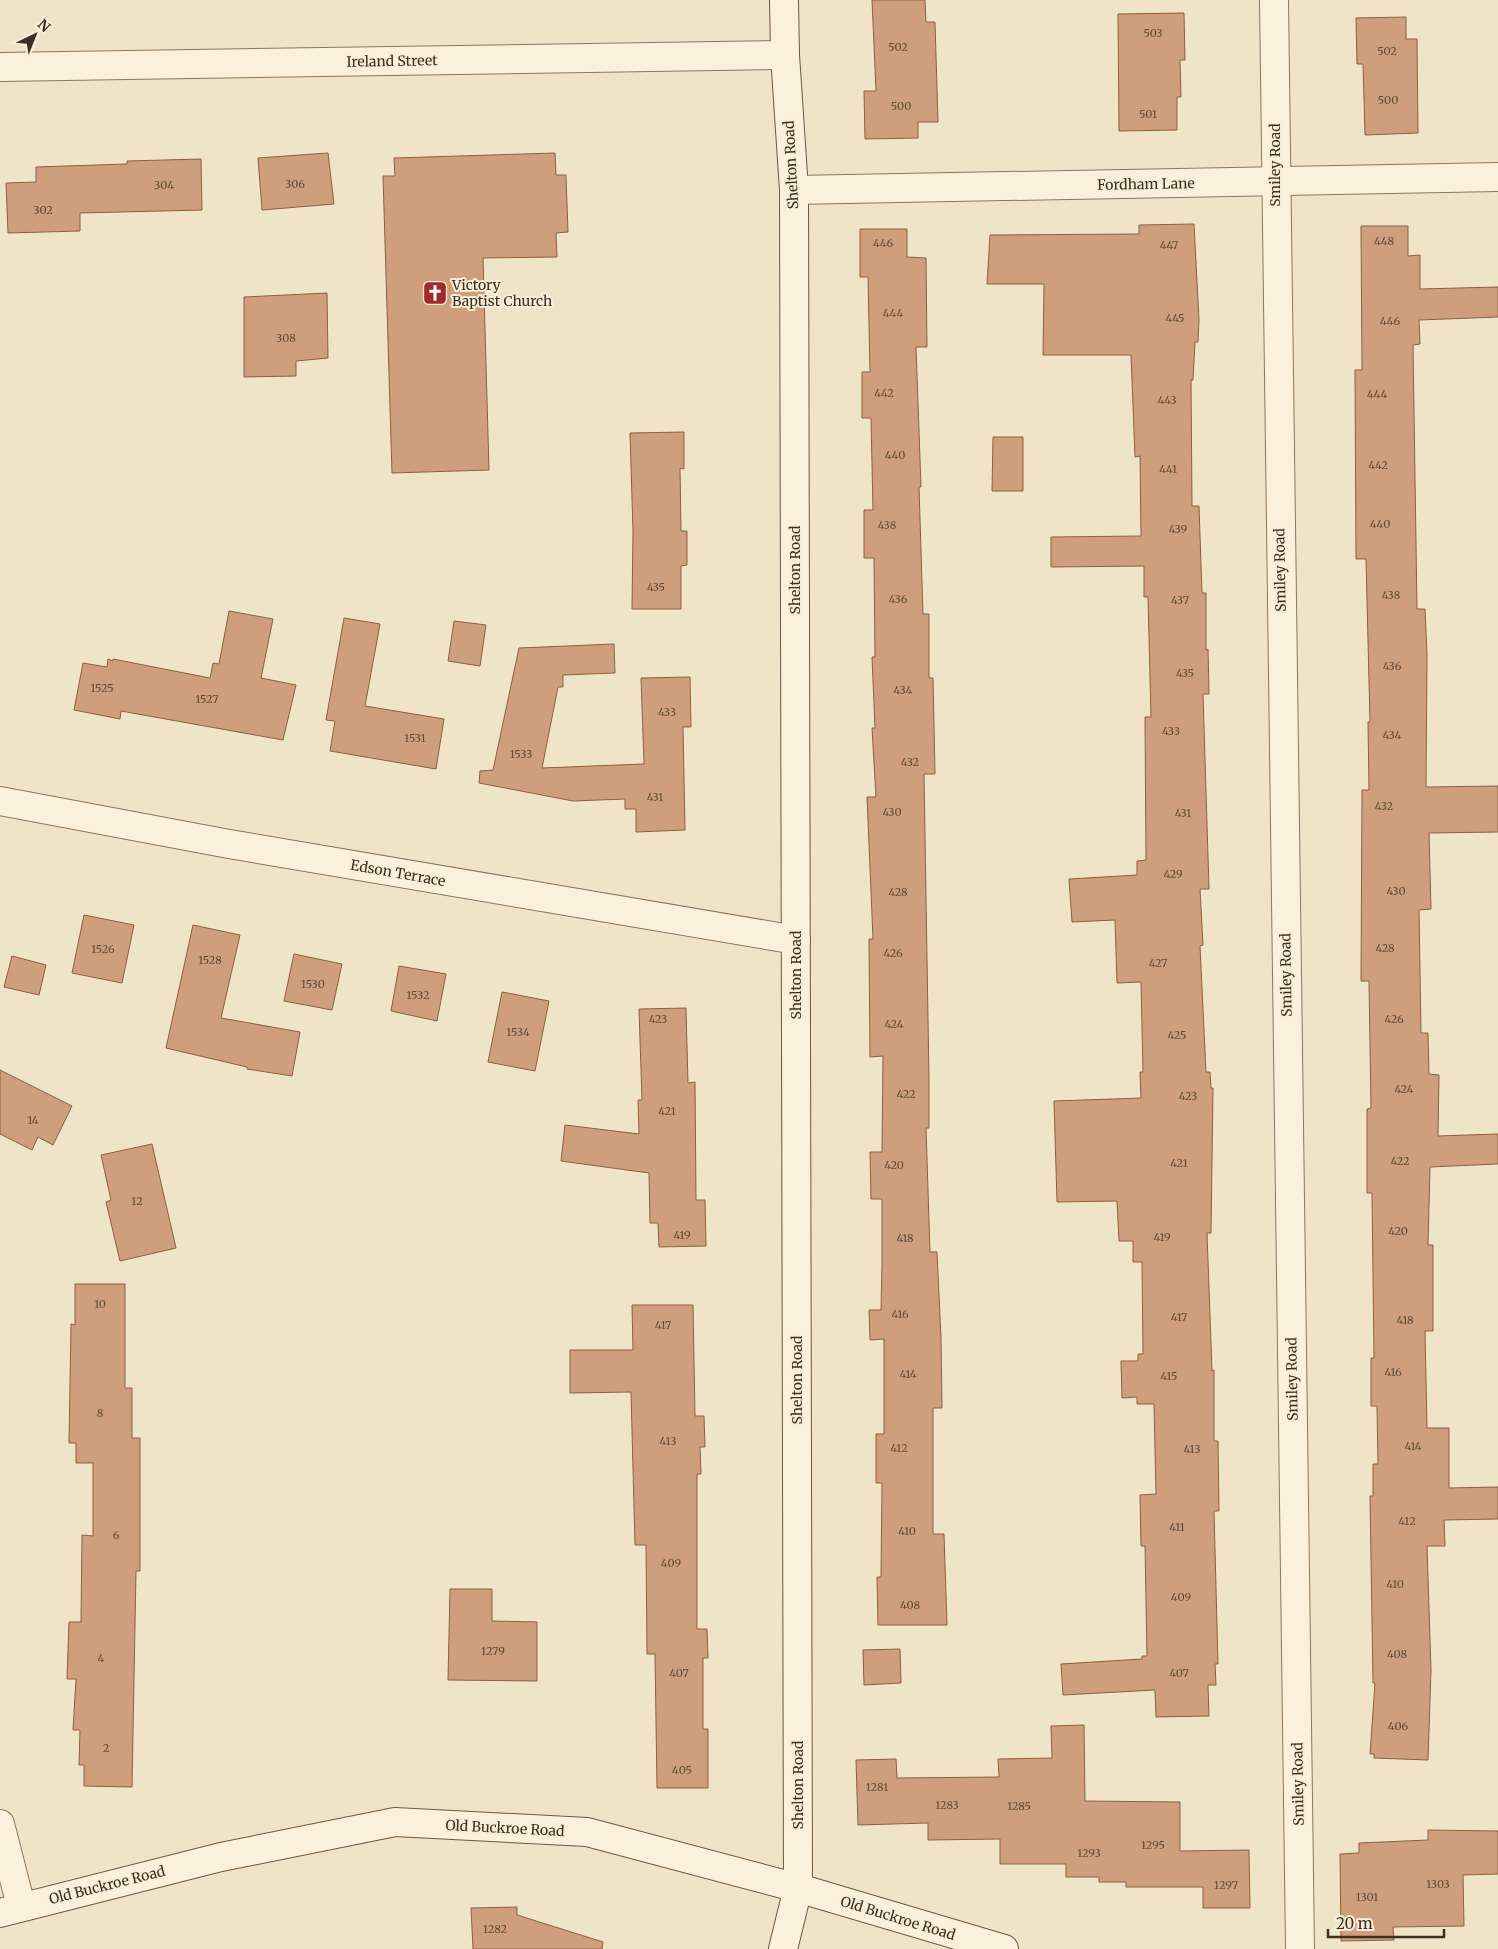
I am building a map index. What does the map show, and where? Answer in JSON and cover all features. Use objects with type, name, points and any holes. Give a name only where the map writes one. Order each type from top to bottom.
[{"type":"street","name":"Shelton Road","points":[[783,1949],[798,1888],[794,190],[785,54],[784,0]]},
{"type":"street","name":"Smiley Road","points":[[1274,0],[1274,182],[1300,1949]]},
{"type":"street","name":"Ireland Street","points":[[0,67],[785,54]]},
{"type":"street","name":"Fordham Lane","points":[[794,190],[1498,177]]},
{"type":"street","name":"Edson Terrace","points":[[0,801],[239,846],[796,940]]},
{"type":"street","name":"Old Buckroe Road","points":[[10,1910],[221,1857],[395,1822],[586,1832],[798,1888],[1004,1949]]},
{"type":"street","points":[[0,1824],[10,1910]]},
{"type":"building","points":[[872,0],[925,0],[926,22],[935,22],[938,122],[918,122],[918,138],[865,139],[864,91],[876,91]]},
{"type":"building","points":[[1184,13],[1185,60],[1180,60],[1181,97],[1177,97],[1177,130],[1119,131],[1118,14]]},
{"type":"building","points":[[1406,17],[1406,39],[1417,39],[1418,133],[1365,135],[1363,64],[1357,64],[1356,18]]},
{"type":"building","points":[[328,153],[334,204],[262,210],[258,158]]},
{"type":"building","name":"Victory Baptist Church","points":[[555,153],[556,175],[566,175],[568,232],[556,233],[557,257],[483,258],[489,470],[392,473],[383,176],[395,176],[394,158]]},
{"type":"building","points":[[201,159],[202,210],[80,213],[80,231],[8,233],[6,183],[36,182],[36,167],[127,164],[127,161]]},
{"type":"building","points":[[1194,224],[1199,320],[1198,342],[1195,342],[1193,380],[1191,380],[1192,506],[1199,506],[1202,593],[1206,593],[1206,650],[1208,649],[1209,694],[1203,694],[1209,889],[1200,889],[1203,945],[1200,946],[1206,1072],[1210,1072],[1211,1088],[1213,1088],[1211,1233],[1207,1233],[1212,1371],[1214,1370],[1214,1441],[1218,1441],[1219,1511],[1214,1511],[1218,1664],[1215,1664],[1216,1685],[1208,1685],[1209,1716],[1156,1717],[1155,1690],[1063,1695],[1061,1664],[1142,1659],[1142,1656],[1147,1656],[1145,1546],[1141,1546],[1140,1495],[1156,1494],[1154,1404],[1137,1404],[1137,1397],[1122,1398],[1121,1361],[1138,1361],[1138,1354],[1143,1354],[1142,1262],[1133,1262],[1133,1241],[1119,1241],[1117,1201],[1057,1202],[1054,1101],[1141,1098],[1140,1072],[1143,1072],[1141,982],[1117,983],[1115,920],[1072,922],[1069,879],[1137,875],[1137,861],[1146,860],[1145,717],[1151,717],[1148,597],[1144,597],[1144,566],[1051,567],[1051,537],[1141,536],[1140,456],[1135,457],[1131,355],[1043,355],[1044,284],[987,284],[990,235],[1139,234],[1139,225]]},
{"type":"building","points":[[1361,226],[1408,226],[1408,256],[1420,255],[1420,289],[1498,287],[1498,317],[1419,320],[1420,344],[1413,345],[1417,609],[1425,609],[1427,655],[1426,787],[1498,786],[1498,832],[1429,833],[1431,909],[1419,910],[1421,1033],[1428,1033],[1429,1074],[1439,1075],[1438,1136],[1498,1134],[1498,1164],[1430,1167],[1428,1245],[1433,1245],[1433,1331],[1425,1331],[1427,1428],[1449,1428],[1449,1488],[1498,1487],[1498,1519],[1444,1520],[1445,1546],[1427,1546],[1431,1670],[1428,1760],[1374,1758],[1374,1754],[1370,1754],[1375,1683],[1373,1683],[1370,1496],[1373,1496],[1373,1464],[1378,1464],[1377,1406],[1371,1406],[1371,1358],[1374,1358],[1372,1193],[1367,1193],[1367,1109],[1371,1108],[1369,981],[1361,981],[1362,790],[1369,790],[1368,722],[1370,722],[1366,559],[1356,559],[1355,370],[1362,370]]},
{"type":"building","points":[[860,229],[907,229],[907,257],[926,258],[927,347],[916,347],[923,614],[929,614],[929,678],[933,678],[935,774],[924,774],[929,1080],[929,1128],[926,1128],[930,1252],[937,1252],[941,1338],[942,1408],[933,1408],[933,1534],[944,1534],[947,1625],[878,1625],[877,1577],[881,1577],[882,1483],[876,1483],[876,1434],[884,1434],[884,1339],[870,1340],[869,1310],[881,1310],[882,1199],[871,1199],[870,1152],[882,1152],[883,1056],[870,1057],[869,939],[873,939],[867,797],[876,797],[872,728],[875,728],[872,657],[875,657],[874,558],[864,558],[864,510],[873,510],[871,418],[862,418],[862,372],[870,372],[868,277],[860,277]]},
{"type":"building","points":[[327,293],[328,358],[296,361],[296,376],[244,377],[244,297]]},
{"type":"building","points":[[684,432],[684,469],[680,468],[681,531],[687,531],[687,565],[681,566],[681,609],[632,609],[633,531],[630,433]]},
{"type":"building","points":[[993,437],[1023,437],[1023,491],[992,491]]},
{"type":"building","points":[[229,611],[273,619],[261,678],[296,685],[283,740],[121,711],[120,719],[74,710],[83,663],[107,667],[108,659],[113,661],[113,659],[210,678],[213,663],[219,664]]},
{"type":"building","points":[[344,618],[380,624],[365,706],[444,719],[436,769],[330,751],[335,721],[326,720]]},
{"type":"building","points":[[454,621],[486,625],[480,666],[448,661]]},
{"type":"building","points":[[614,644],[615,673],[563,675],[563,687],[558,687],[542,768],[644,764],[641,678],[690,677],[691,727],[683,727],[685,830],[636,832],[636,809],[625,809],[625,799],[573,801],[479,783],[480,771],[493,770],[519,648]]},
{"type":"building","points":[[84,915],[134,925],[122,983],[72,973]]},
{"type":"building","points":[[193,925],[240,935],[221,1018],[300,1032],[292,1076],[247,1069],[247,1067],[166,1048]]},
{"type":"building","points":[[294,954],[342,964],[332,1010],[284,1001]]},
{"type":"building","points":[[12,956],[46,965],[39,995],[4,987]]},
{"type":"building","points":[[399,966],[446,974],[437,1021],[391,1011]]},
{"type":"building","points":[[502,992],[549,1001],[535,1071],[488,1062]]},
{"type":"building","points":[[686,1008],[688,1083],[695,1082],[696,1200],[705,1200],[706,1246],[659,1247],[658,1223],[650,1223],[649,1173],[561,1161],[565,1125],[639,1134],[638,1100],[642,1100],[639,1009]]},
{"type":"building","points":[[0,1070],[72,1106],[53,1145],[38,1137],[32,1150],[0,1134]]},
{"type":"building","points":[[152,1144],[176,1248],[120,1261],[106,1202],[111,1200],[101,1155]]},
{"type":"building","points":[[75,1284],[125,1284],[125,1388],[132,1388],[132,1438],[140,1438],[140,1571],[136,1571],[132,1787],[84,1786],[84,1765],[79,1765],[80,1730],[73,1730],[76,1679],[67,1679],[69,1622],[81,1622],[82,1535],[93,1536],[93,1463],[76,1463],[76,1443],[69,1443],[71,1324],[75,1325]]},
{"type":"building","points":[[632,1305],[693,1305],[695,1416],[704,1416],[705,1447],[700,1447],[701,1474],[697,1474],[697,1629],[707,1629],[708,1658],[703,1658],[703,1729],[708,1729],[708,1788],[657,1788],[655,1654],[647,1654],[646,1545],[635,1545],[631,1392],[570,1393],[570,1350],[633,1350]]},
{"type":"building","points":[[450,1589],[492,1589],[492,1621],[537,1622],[537,1681],[448,1680]]},
{"type":"building","points":[[900,1649],[901,1683],[864,1685],[863,1650]]},
{"type":"building","points":[[1084,1725],[1085,1801],[1180,1802],[1180,1851],[1249,1850],[1250,1908],[1203,1908],[1203,1887],[1126,1887],[1126,1882],[1099,1882],[1099,1877],[1066,1877],[1066,1864],[1000,1864],[1000,1839],[928,1840],[928,1823],[858,1825],[856,1760],[896,1759],[897,1778],[999,1777],[998,1759],[1052,1758],[1051,1726]]},
{"type":"building","points":[[1428,1830],[1498,1831],[1498,1874],[1463,1875],[1464,1926],[1393,1927],[1394,1940],[1341,1941],[1340,1854],[1359,1853],[1359,1843],[1428,1840]]},
{"type":"building","points":[[517,1907],[517,1915],[603,1942],[602,1949],[473,1949],[471,1908]]},
{"type":"place","name":"Victory Baptist Church","points":[[435,293]]}]
